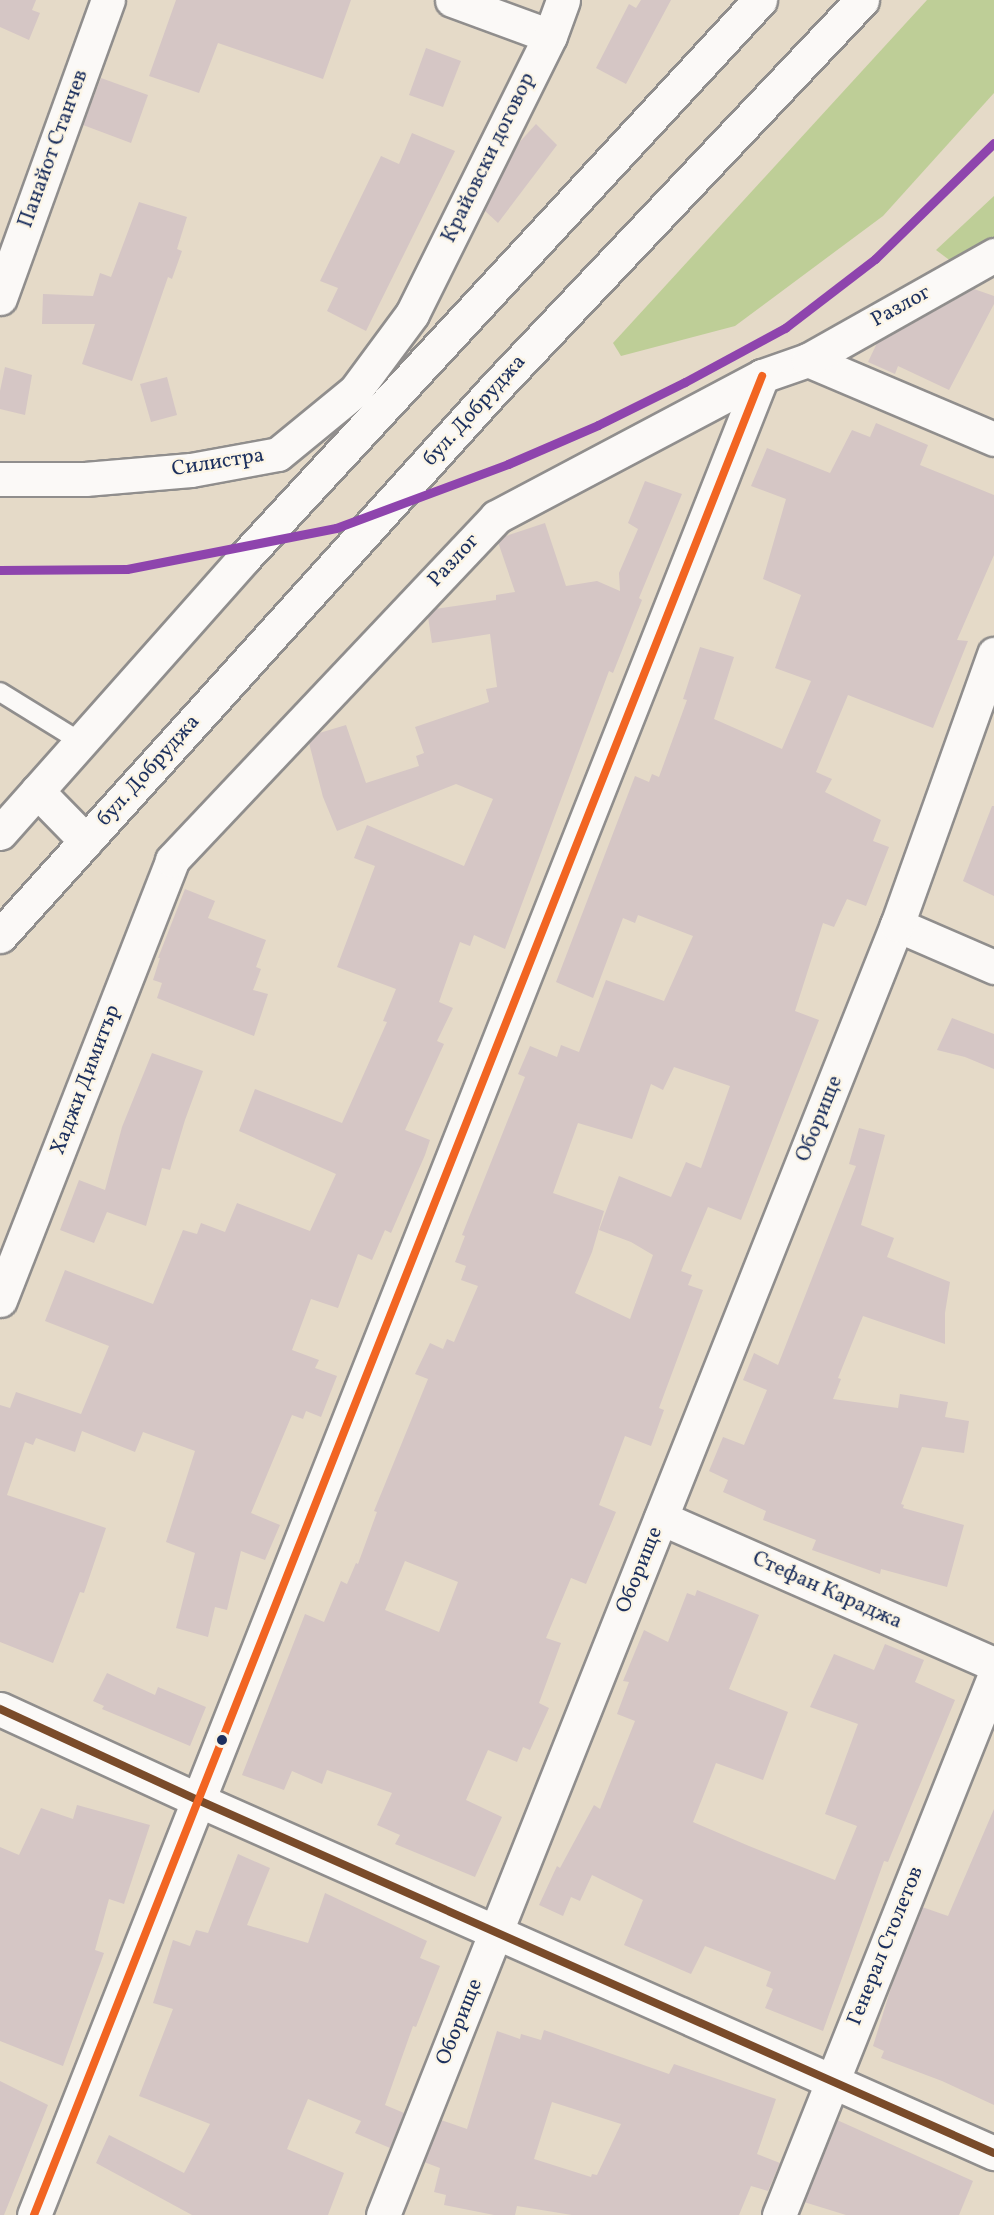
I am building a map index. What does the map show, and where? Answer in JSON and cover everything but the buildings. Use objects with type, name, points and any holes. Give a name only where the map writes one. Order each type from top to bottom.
[{"type":"street","name":"Панайот Станчев","points":[[0,298],[108,0]]},
{"type":"street","points":[[452,0],[550,36]]},
{"type":"street","name":"Крайовски договор","points":[[412,314],[550,36],[563,0]]},
{"type":"street","points":[[0,833],[244,558],[760,0]]},
{"type":"street","name":"бул. Добруджа","points":[[0,936],[495,388],[862,0]]},
{"type":"street","name":"Разлог","points":[[172,860],[496,517],[762,376],[808,360],[994,255]]},
{"type":"street","name":"Силистра","points":[[0,479],[85,479],[191,470],[278,454],[355,391],[412,314]]},
{"type":"street","points":[[808,360],[994,439]]},
{"type":"street","points":[[34,2215],[762,376]]},
{"type":"street","name":"Оборище","points":[[383,2215],[897,926],[994,654]]},
{"type":"street","points":[[37,791],[86,841]]},
{"type":"street","name":"Хаджи Димитър","points":[[0,1300],[172,860]]},
{"type":"street","points":[[897,926],[994,967]]},
{"type":"street","name":"Стефан Караджа","points":[[660,1518],[994,1664]]},
{"type":"street","name":"Генерал Столетов","points":[[779,2215],[994,1677]]},
{"type":"street","points":[[0,1709],[198,1800],[994,2153]]},
{"type":"lane","points":[[0,692],[81,742]]},
{"type":"green space","points":[[927,0],[994,0],[994,93],[883,216],[735,326],[621,356],[613,343]]},
{"type":"green space","points":[[994,196],[994,241],[952,262],[936,250]]},
{"type":"transit line","points":[[0,570],[127,569],[336,528],[508,464],[598,425],[685,382],[785,328],[875,259],[994,143]]},
{"type":"transit line","points":[[34,2215],[762,376]]},
{"type":"transit line","points":[[0,1709],[198,1800],[994,2153]]}]
